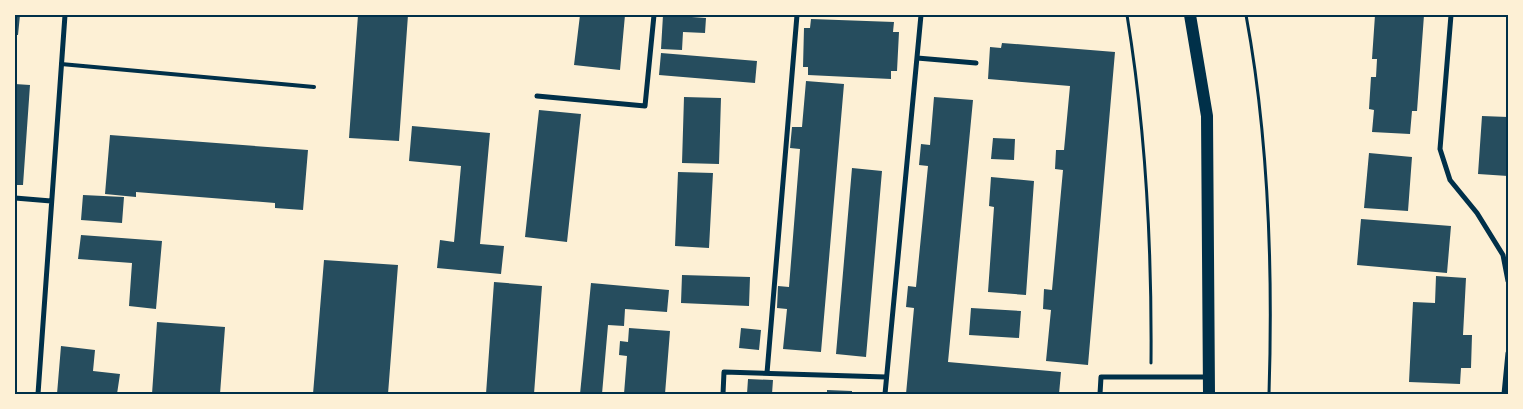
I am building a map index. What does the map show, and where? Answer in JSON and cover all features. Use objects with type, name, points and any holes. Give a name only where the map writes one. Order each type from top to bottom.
[{"type":"main road","points":[[1190,15],[1207,116],[1209,394]]},
{"type":"street","points":[[38,394],[65,15]]},
{"type":"street","points":[[537,96],[644,106],[654,15]]},
{"type":"street","points":[[766,373],[797,15]]},
{"type":"street","points":[[885,394],[921,15]]},
{"type":"street","points":[[1452,15],[1440,149],[1450,180],[1477,213],[1503,255],[1508,281]]},
{"type":"street","points":[[917,58],[976,63]]},
{"type":"street","points":[[15,198],[52,201]]},
{"type":"street","points":[[1504,394],[1508,352]]},
{"type":"street","points":[[723,394],[724,372],[886,377]]},
{"type":"street","points":[[1100,394],[1101,377],[1210,378]]},
{"type":"lane","points":[[62,64],[314,86]]},
{"type":"path","points":[[1127,15],[1149,200],[1152,277],[1151,377]]},
{"type":"path","points":[[1246,15],[1260,110],[1267,208],[1269,394]]},
{"type":"building","points":[[15,15],[20,15],[18,35],[15,35]]},
{"type":"building","points":[[358,15],[408,15],[399,141],[349,138]]},
{"type":"building","points":[[580,15],[625,15],[620,70],[574,65]]},
{"type":"building","points":[[663,15],[706,18],[705,33],[683,32],[682,50],[661,49]]},
{"type":"building","points":[[1375,15],[1424,15],[1417,111],[1412,111],[1410,134],[1372,132],[1374,110],[1369,109],[1371,77],[1376,77],[1377,59],[1372,59]]},
{"type":"building","points":[[811,19],[894,22],[893,32],[899,32],[897,71],[891,71],[891,79],[808,75],[808,67],[803,67],[804,28],[810,28]]},
{"type":"building","points":[[1002,43],[1115,52],[1088,365],[1046,361],[1051,310],[1043,309],[1044,289],[1052,290],[1063,170],[1055,169],[1056,150],[1064,150],[1070,86],[988,79],[990,47],[1001,48]]},
{"type":"building","points":[[661,53],[757,61],[755,83],[659,75]]},
{"type":"building","points":[[806,81],[844,84],[821,352],[783,349],[787,309],[777,308],[778,286],[789,287],[800,149],[790,148],[792,127],[802,127]]},
{"type":"building","points":[[15,84],[30,85],[23,185],[15,185]]},
{"type":"building","points":[[684,97],[721,98],[719,164],[682,163]]},
{"type":"building","points":[[934,97],[973,100],[948,362],[1061,372],[1059,394],[906,394],[914,308],[906,307],[908,286],[916,287],[928,166],[919,165],[921,144],[930,145]]},
{"type":"building","points":[[539,110],[581,114],[567,242],[525,237]]},
{"type":"building","points":[[1482,116],[1508,117],[1508,176],[1478,174]]},
{"type":"building","points":[[412,126],[490,133],[480,244],[504,246],[501,274],[437,268],[440,240],[454,242],[461,166],[409,161]]},
{"type":"building","points":[[110,135],[308,150],[303,210],[275,208],[275,203],[136,192],[136,197],[105,194]]},
{"type":"building","points":[[993,138],[1015,139],[1014,160],[991,159]]},
{"type":"building","points":[[1369,153],[1412,157],[1408,211],[1364,208]]},
{"type":"building","points":[[852,168],[882,171],[866,357],[836,354]]},
{"type":"building","points":[[678,172],[713,173],[709,248],[675,246]]},
{"type":"building","points":[[991,177],[1034,181],[1026,295],[988,292],[994,207],[989,206]]},
{"type":"building","points":[[83,195],[124,197],[122,223],[81,220]]},
{"type":"building","points":[[1361,219],[1451,226],[1447,273],[1357,265]]},
{"type":"building","points":[[81,235],[162,241],[156,309],[129,306],[132,263],[78,259]]},
{"type":"building","points":[[324,260],[398,265],[388,394],[313,394]]},
{"type":"building","points":[[682,275],[750,277],[749,306],[681,303]]},
{"type":"building","points":[[1436,276],[1466,278],[1463,335],[1472,335],[1471,368],[1461,368],[1460,384],[1409,382],[1413,302],[1435,303]]},
{"type":"building","points":[[494,282],[542,286],[534,394],[486,394]]},
{"type":"building","points":[[591,283],[669,290],[667,312],[625,309],[624,326],[608,325],[602,394],[580,394]]},
{"type":"building","points":[[971,308],[1021,311],[1019,338],[969,335]]},
{"type":"building","points":[[157,322],[225,327],[220,394],[152,394]]},
{"type":"building","points":[[629,328],[670,331],[665,394],[624,394],[627,356],[619,355],[620,341],[628,342]]},
{"type":"building","points":[[741,328],[761,330],[759,350],[739,348]]},
{"type":"building","points":[[61,346],[95,350],[93,371],[120,374],[117,394],[57,394]]},
{"type":"building","points":[[748,379],[773,380],[772,394],[747,394]]},
{"type":"building","points":[[827,390],[852,391],[852,394],[827,394]]}]
